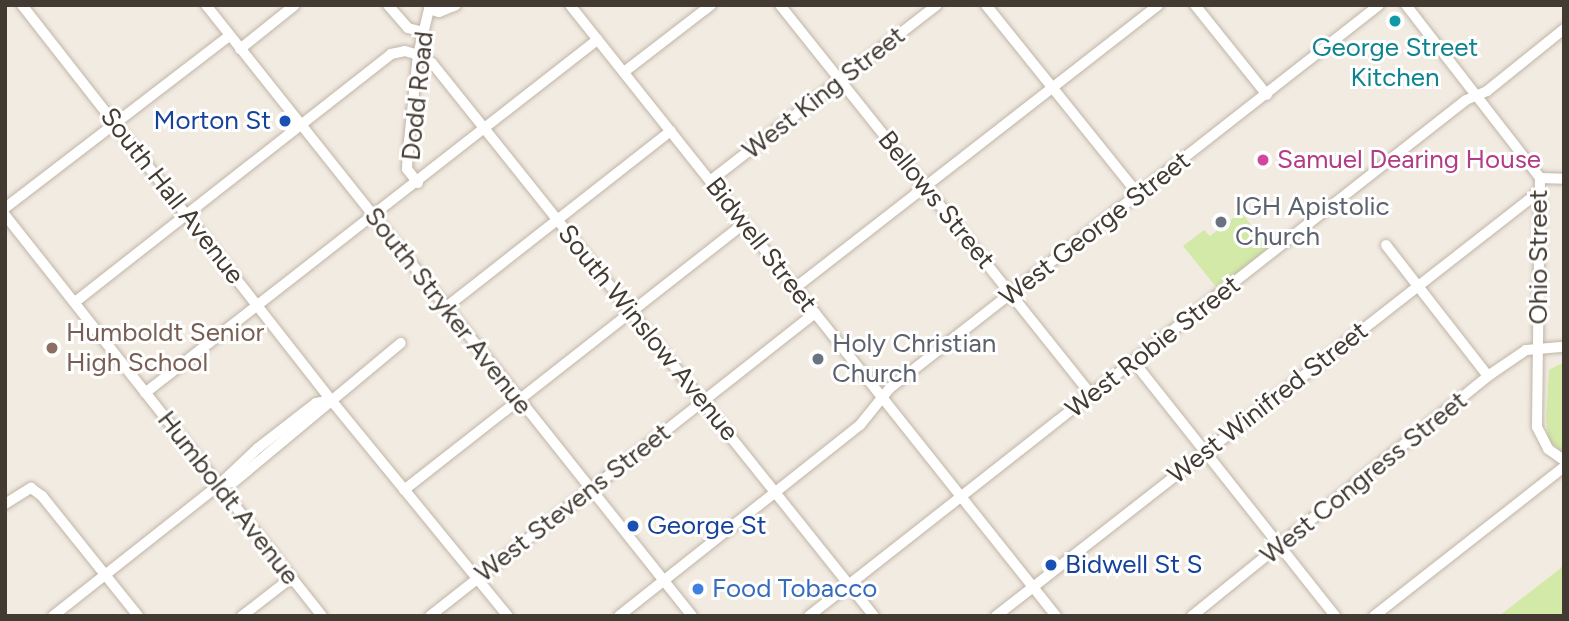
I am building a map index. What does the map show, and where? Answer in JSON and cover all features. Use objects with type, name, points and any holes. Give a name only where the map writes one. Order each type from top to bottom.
[{"type":"street","name":"South Hall Avenue","points":[[22,5],[331,400],[508,616]]},
{"type":"street","name":"South Stryker Avenue","points":[[205,5],[692,616]]},
{"type":"street","points":[[240,49],[296,5]]},
{"type":"street","points":[[388,5],[408,28],[424,32]]},
{"type":"street","points":[[429,7],[439,12],[456,5]]},
{"type":"street","name":"Bidwell Street","points":[[570,5],[1056,616]]},
{"type":"street","points":[[624,72],[711,5]]},
{"type":"street","name":"Bellows Street","points":[[780,5],[1091,395]]},
{"type":"street","name":"West King Street","points":[[710,181],[937,5]]},
{"type":"street","points":[[986,5],[1139,195]]},
{"type":"street","points":[[795,288],[1158,5]]},
{"type":"street","points":[[1195,5],[1267,95]]},
{"type":"street","name":"West George Street","points":[[619,616],[860,425],[890,388],[1379,5]]},
{"type":"street","name":"Ohio Street","points":[[1406,5],[1540,178],[1537,428],[1548,449],[1564,460]]},
{"type":"street","name":"Dodd Road","points":[[418,183],[407,169],[418,55],[429,7]]},
{"type":"street","name":"West Robie Street","points":[[809,616],[1564,29]]},
{"type":"street","points":[[5,208],[229,36]]},
{"type":"street","points":[[145,393],[418,183],[597,40]]},
{"type":"street","points":[[75,302],[391,54],[405,51],[418,55]]},
{"type":"street","name":"South Winslow Avenue","points":[[418,55],[432,63],[874,616]]},
{"type":"street","points":[[445,308],[671,131]]},
{"type":"street","points":[[1540,178],[1564,179]]},
{"type":"street","name":"West Winifred Street","points":[[996,616],[1540,191]]},
{"type":"street","name":"Humboldt Avenue","points":[[5,215],[322,616]]},
{"type":"street","points":[[404,490],[744,223]]},
{"type":"street","points":[[1386,245],[1488,376]]},
{"type":"street","name":"West Stevens Street","points":[[430,616],[815,313]]},
{"type":"street","points":[[53,616],[220,484],[234,482],[323,413],[331,400],[401,343]]},
{"type":"street","points":[[1539,347],[1564,347]]},
{"type":"street","name":"West Congress Street","points":[[1192,616],[1281,547],[1488,376],[1539,347]]},
{"type":"street","points":[[1134,362],[1335,616]]},
{"type":"street","points":[[1374,616],[1564,467]]},
{"type":"street","points":[[5,504],[31,488],[105,573],[138,616]]},
{"type":"street","points":[[242,616],[290,578]]},
{"type":"green space","points":[[1241,212],[1269,248],[1217,288],[1183,246],[1204,230],[1210,236]]},
{"type":"green space","points":[[1564,362],[1564,453],[1549,441],[1546,419],[1549,370]]},
{"type":"green space","points":[[1564,559],[1564,616],[1499,616],[1561,568]]},
{"type":"place","name":"George Street Kitchen","points":[[1395,21]]},
{"type":"place","name":"Morton St","points":[[285,121]]},
{"type":"place","name":"Samuel Dearing House","points":[[1263,160]]},
{"type":"place","name":"IGH Apistolic Church","points":[[1221,222]]},
{"type":"place","name":"Humboldt Senior High School","points":[[52,348]]},
{"type":"place","name":"Holy Christian Church","points":[[818,359]]},
{"type":"place","name":"George St","points":[[633,526]]},
{"type":"place","name":"Bidwell St S","points":[[1051,565]]},
{"type":"place","name":"Food Tobacco","points":[[698,589]]}]
